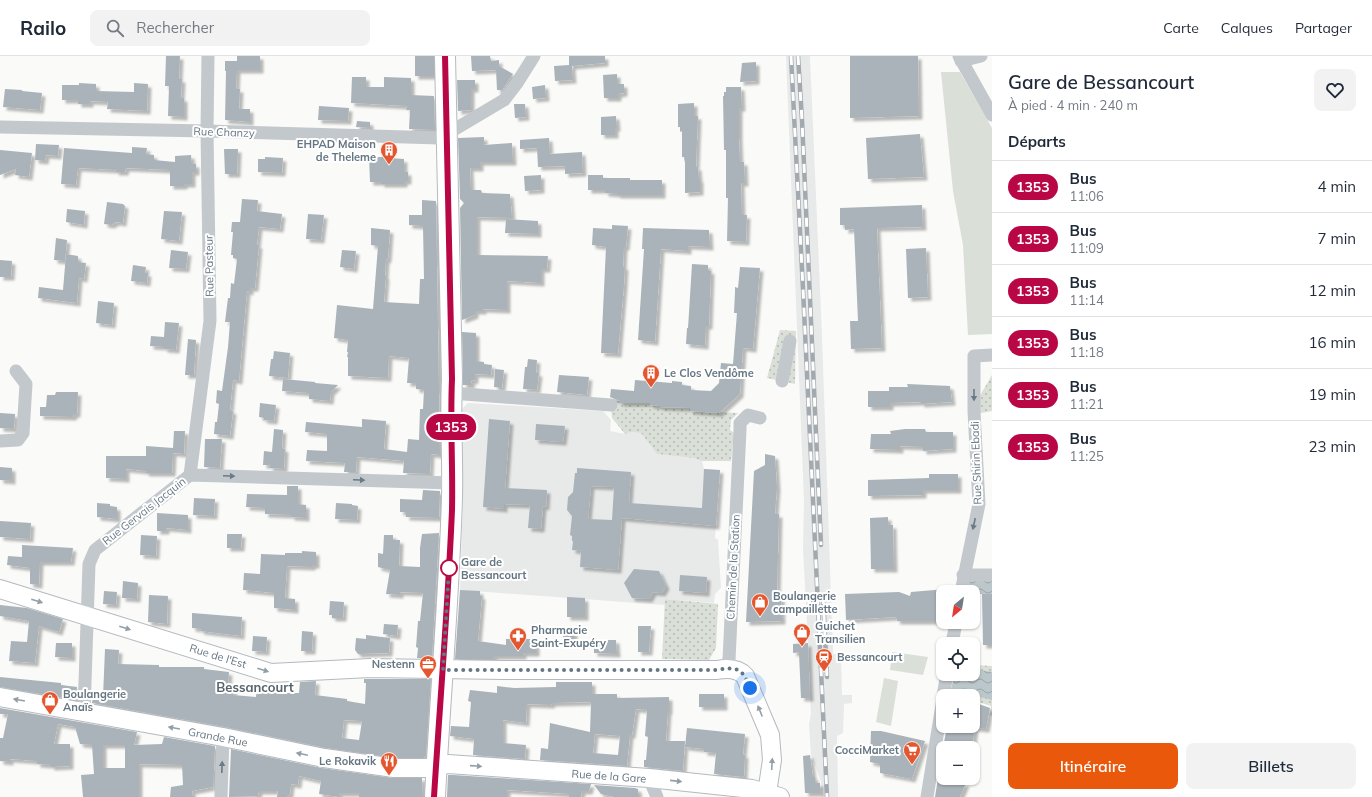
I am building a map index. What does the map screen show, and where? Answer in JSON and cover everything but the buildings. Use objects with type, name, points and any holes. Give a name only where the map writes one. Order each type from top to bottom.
[{"type":"main road","points":[[434,797],[450,559],[452,483],[459,394],[447,134],[446,56]]},
{"type":"street","name":"Rue Pasteur","points":[[190,475],[210,321],[207,131],[208,56]]},
{"type":"street","name":"Rue Chanzy","points":[[0,127],[440,138],[504,100],[534,56]]},
{"type":"street","points":[[981,56],[960,59],[992,114]]},
{"type":"street","points":[[782,381],[790,341]]},
{"type":"street","name":"Rue Shirin Ebadi","points":[[962,585],[979,504],[974,411],[974,356],[992,356]]},
{"type":"street","points":[[0,441],[18,440],[24,433],[26,384],[16,371]]},
{"type":"street","points":[[459,394],[611,405]]},
{"type":"street","name":"Chemin de la Station","points":[[724,669],[730,660],[740,420],[760,418]]},
{"type":"street","name":"Rue Gervais Jacquin","points":[[84,712],[89,564],[95,550],[190,475],[452,483]]},
{"type":"street","points":[[963,575],[992,575]]},
{"type":"street","name":"Rue de l'Est","points":[[0,589],[88,612],[271,673],[370,668],[443,670],[717,670],[732,668],[741,671],[746,676],[770,735],[774,795]]},
{"type":"street","name":"Grande Rue","points":[[0,697],[223,737],[324,758],[394,768],[427,768],[437,765]]},
{"type":"street","points":[[927,797],[937,733]]},
{"type":"street","points":[[221,797],[223,737]]},
{"type":"street","name":"Rue de la Gare","points":[[437,765],[448,764],[649,778],[752,789],[774,795]]},
{"type":"street","points":[[649,778],[657,797]]},
{"type":"shaded area","points":[[786,56],[810,56],[822,336],[833,654],[841,654],[842,695],[852,695],[852,703],[844,704],[843,733],[837,736],[838,797],[822,797],[821,781],[811,755],[809,724],[811,714],[810,698],[801,698],[799,653],[793,653],[793,644],[808,643],[803,549],[804,501]]},
{"type":"shaded area","points":[[941,72],[960,72],[992,128],[992,334],[968,335],[963,245],[953,191]]},
{"type":"shaded area","points":[[780,330],[796,331],[795,384],[767,378]]},
{"type":"shaded area","points":[[992,375],[992,411],[976,414],[974,406]]},
{"type":"shaded area","points":[[610,400],[620,401],[620,403],[650,403],[650,405],[660,407],[690,408],[690,411],[738,413],[731,420],[730,430],[734,433],[731,461],[702,461],[693,458],[657,454],[641,433],[631,432],[625,434],[612,418]]},
{"type":"shaded area","points":[[468,403],[603,411],[611,420],[610,431],[625,434],[631,432],[641,433],[657,454],[693,458],[702,461],[704,469],[720,470],[715,538],[718,540],[721,588],[715,594],[714,603],[665,599],[665,605],[460,590],[463,503],[462,409]]},
{"type":"shaded area","points":[[665,599],[718,604],[716,648],[709,660],[662,659]]},
{"type":"shaded area","points":[[892,652],[928,657],[923,675],[890,670]]},
{"type":"shaded area","points":[[980,665],[992,666],[992,716],[990,715],[991,706],[980,702],[980,689],[951,689],[952,681],[980,681]]},
{"type":"shaded area","points":[[884,678],[898,681],[891,726],[876,722]]},
{"type":"water","points":[[969,581],[992,581],[992,594],[980,594],[980,585],[969,585]]},
{"type":"water","points":[[980,670],[992,672],[992,700],[980,697],[980,689],[951,689],[953,681],[980,681]]},
{"type":"railway","points":[[791,56],[827,797]]},
{"type":"railway","points":[[798,56],[821,545]]},
{"type":"railway","points":[[823,595],[827,677]]},
{"type":"bus line","name":"1353","points":[[434,797],[450,559],[452,495],[450,413],[452,379],[445,56]]},
{"type":"place","name":"EHPAD Maison de Theleme","points":[[389,165]]},
{"type":"place","name":"Le Clos Vendôme","points":[[651,388]]},
{"type":"place","name":"Gare de Bessancourt","points":[[449,568]]},
{"type":"place","name":"Boulangerie campaillette","points":[[760,617]]},
{"type":"place","name":"Guichet Transilien","points":[[802,647]]},
{"type":"place","name":"Pharmacie Saint-Exupéry","points":[[518,651]]},
{"type":"place","name":"Bessancourt","points":[[824,672]]},
{"type":"place","name":"Nestenn","points":[[428,679]]},
{"type":"place","name":"Boulangerie Anaïs","points":[[50,715]]},
{"type":"place","name":"CocciMarket","points":[[912,765]]},
{"type":"place","name":"Le Rokavik","points":[[389,776]]},
{"type":"district","name":"Bessancourt","points":[[255,687]]},
{"type":"route","points":[[449,568],[443,670],[717,670],[732,668],[741,671],[746,676],[750,688]]}]
